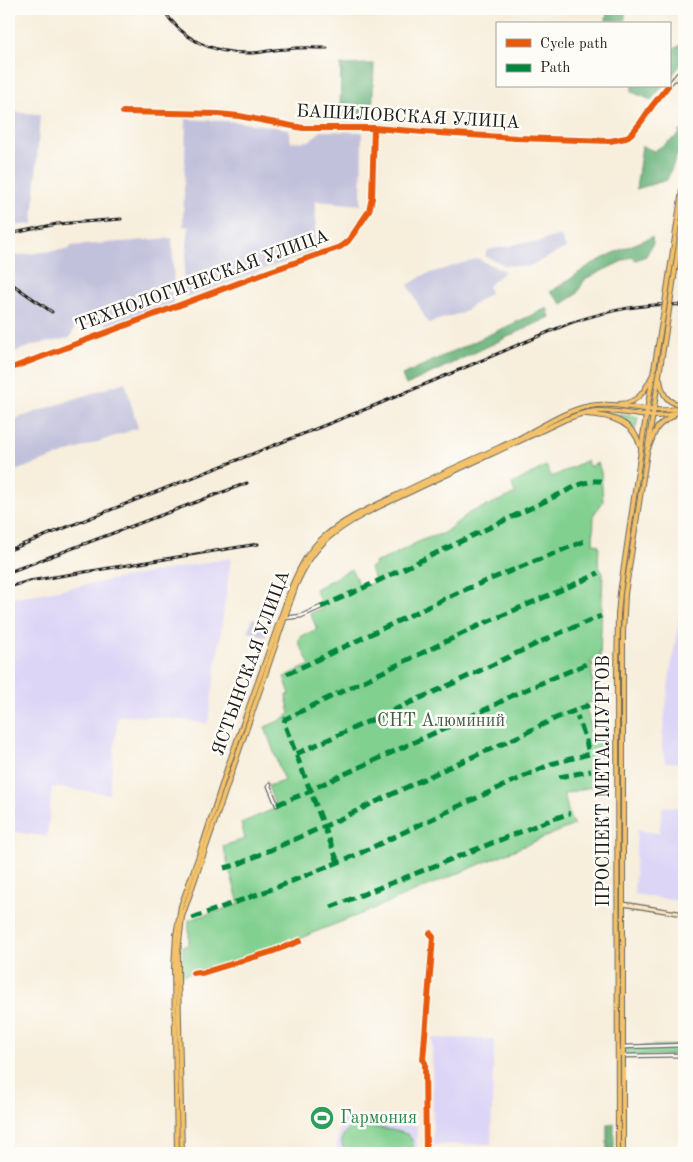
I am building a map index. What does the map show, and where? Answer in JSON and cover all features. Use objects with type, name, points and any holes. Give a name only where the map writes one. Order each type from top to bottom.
[{"type":"main road","points":[[678,75],[684,76]]},
{"type":"main road","points":[[674,79],[684,81]]},
{"type":"main road","points":[[666,316],[684,178]]},
{"type":"main road","points":[[669,290],[684,210]]},
{"type":"main road","name":"ПРОСПЕКТ МЕТАЛЛУРГОВ","points":[[618,1153],[624,601],[646,453],[648,410],[666,316]]},
{"type":"main road","name":"ПРОСПЕКТ МЕТАЛЛУРГОВ","points":[[621,904],[617,685],[618,615],[641,452],[649,416],[653,410],[666,316]]},
{"type":"main road","points":[[611,405],[625,404],[638,398],[647,388],[655,369]]},
{"type":"main road","points":[[659,374],[662,392],[666,398],[684,408]]},
{"type":"main road","name":"ЯСТЫНСКАЯ УЛИЦА","points":[[176,1153],[174,952],[178,917],[228,766],[300,566],[324,537],[343,523],[421,483],[573,411],[593,405],[611,405],[648,410],[684,408]]},
{"type":"main road","points":[[646,453],[660,425],[684,408]]},
{"type":"main road","name":"ЯСТЫНСКАЯ УЛИЦА","points":[[182,1153],[178,977],[182,917],[298,579],[310,557],[337,531],[393,500],[576,415],[602,410],[662,417],[672,415],[684,408]]},
{"type":"main road","points":[[576,415],[602,415],[619,421],[631,430],[637,438],[640,443],[641,452]]},
{"type":"main road","points":[[621,904],[684,914]]},
{"type":"main road","name":"ПРОСПЕКТ МЕТАЛЛУРГОВ","points":[[620,1056],[623,1153]]},
{"type":"main road","points":[[9,1150],[40,1153]]},
{"type":"street","name":"БАШИЛОВСКАЯ УЛИЦА","points":[[670,85],[684,67]]},
{"type":"street","name":"БАШИЛОВСКАЯ УЛИЦА","points":[[123,112],[218,114],[303,128],[374,128],[517,138],[610,141],[621,140],[633,132],[667,88]]},
{"type":"street","name":"ТЕХНОЛОГИЧЕСКАЯ УЛИЦА","points":[[9,369],[340,247],[354,233],[370,211],[374,128]]},
{"type":"street","points":[[285,618],[301,616],[321,607]]},
{"type":"street","points":[[270,784],[269,786],[277,805]]},
{"type":"street","points":[[426,1153],[425,1063],[423,1060],[434,937],[430,932]]},
{"type":"street","points":[[193,973],[202,973],[226,966],[300,941]]},
{"type":"street","points":[[620,1047],[684,1045]]},
{"type":"street","points":[[620,1056],[684,1055]]},
{"type":"shaded area","points":[[9,112],[40,114],[33,224],[9,226]]},
{"type":"shaded area","points":[[186,119],[238,122],[288,129],[291,142],[309,141],[321,131],[362,132],[361,205],[316,201],[315,251],[186,298],[183,283],[189,227],[183,226]]},
{"type":"shaded area","points":[[560,235],[566,248],[528,267],[504,265],[485,256],[487,250],[523,242],[535,243]]},
{"type":"shaded area","points":[[172,238],[174,288],[171,289],[174,304],[108,328],[105,322],[92,327],[76,325],[70,338],[34,345],[9,354],[9,256],[70,249],[70,246]]},
{"type":"shaded area","points":[[479,258],[505,271],[488,286],[490,293],[462,313],[428,323],[408,285],[424,275]]},
{"type":"shaded area","points":[[125,382],[138,428],[9,473],[9,421]]},
{"type":"shaded area","points":[[231,558],[208,724],[161,717],[118,716],[109,794],[52,787],[47,837],[9,831],[9,599]]},
{"type":"shaded area","points":[[684,589],[684,763],[665,762],[662,738],[670,673]]},
{"type":"shaded area","points":[[252,618],[270,624],[266,637],[248,632]]},
{"type":"shaded area","points":[[663,806],[684,808],[684,902],[634,894],[637,830],[659,833]]},
{"type":"shaded area","points":[[432,1038],[494,1039],[491,1144],[433,1145]]},
{"type":"shaded area","points":[[340,1117],[417,1126],[417,1153],[336,1153]]},
{"type":"green space","points":[[607,9],[625,9],[625,20],[606,20]]},
{"type":"green space","points":[[684,43],[684,61],[670,78],[670,49],[674,49]]},
{"type":"green space","points":[[374,64],[372,119],[344,120],[340,115],[341,65]]},
{"type":"green space","points":[[632,88],[661,88],[651,100],[632,92]]},
{"type":"green space","points":[[680,131],[684,131],[684,138],[667,180],[636,189],[642,146],[654,151],[679,135]]},
{"type":"green space","points":[[652,237],[653,243],[646,256],[636,260],[631,257],[585,279],[576,295],[562,304],[550,292],[590,265]]},
{"type":"green space","points":[[547,308],[550,317],[406,385],[402,375]]},
{"type":"green space","points":[[604,413],[638,417],[636,428],[634,430],[620,420]]},
{"type":"green space","name":"СНТ Алюминий","points":[[587,460],[589,467],[598,463],[601,472],[603,502],[594,514],[593,543],[599,545],[598,565],[603,573],[600,658],[591,661],[593,688],[597,688],[598,701],[585,704],[593,734],[601,734],[601,755],[590,758],[594,786],[564,794],[570,818],[574,825],[300,939],[227,965],[182,975],[183,946],[189,945],[189,920],[239,904],[223,846],[245,839],[241,823],[276,808],[268,786],[284,781],[265,727],[290,714],[286,696],[290,694],[284,677],[310,665],[298,641],[302,636],[317,629],[310,613],[323,608],[315,589],[351,569],[361,588],[376,581],[370,568],[375,565],[374,563],[422,540],[444,533],[469,513],[515,494],[512,484],[546,466],[552,477]]},
{"type":"green space","points":[[684,1045],[684,1055],[623,1056],[623,1047]]},
{"type":"green space","points":[[607,1124],[614,1124],[614,1153],[607,1153]]},
{"type":"green space","points":[[354,1126],[404,1133],[412,1141],[411,1153],[347,1153],[342,1146],[342,1138],[346,1131]]},
{"type":"railway","points":[[163,9],[180,30],[190,38],[213,48],[239,53],[279,49],[327,48]]},
{"type":"railway","points":[[9,234],[57,224],[121,219]]},
{"type":"railway","points":[[9,282],[52,312]]},
{"type":"railway","points":[[9,550],[376,405],[570,323],[626,308],[669,304],[684,305]]},
{"type":"railway","points":[[9,572],[247,483]]},
{"type":"railway","points":[[9,587],[29,581],[258,544]]},
{"type":"marked path","points":[[321,607],[581,484],[601,481]]},
{"type":"marked path","points":[[287,674],[459,592],[587,540]]},
{"type":"marked path","points":[[338,862],[284,723],[285,719],[478,626],[598,573]]},
{"type":"marked path","points":[[296,754],[555,635],[601,616]]},
{"type":"marked path","points":[[277,805],[311,791],[513,695],[591,662]]},
{"type":"marked path","points":[[224,868],[236,865],[325,826],[556,718],[597,702]]},
{"type":"marked path","points":[[192,918],[275,888],[356,855],[551,764],[589,754],[577,716]]},
{"type":"marked path","points":[[559,777],[591,771]]},
{"type":"marked path","points":[[331,907],[570,813]]},
{"type":"cycle path","points":[[123,112],[218,114],[303,128],[374,128],[517,138],[610,141],[626,138],[633,132],[666,88]]},
{"type":"cycle path","points":[[9,369],[340,247],[348,241],[369,211],[372,198],[374,128]]},
{"type":"cycle path","points":[[426,1153],[425,1063],[423,1060],[433,937],[430,933]]},
{"type":"cycle path","points":[[193,973],[202,973],[300,941]]},
{"type":"place","name":"Гармония","points":[[322,1118]]}]
